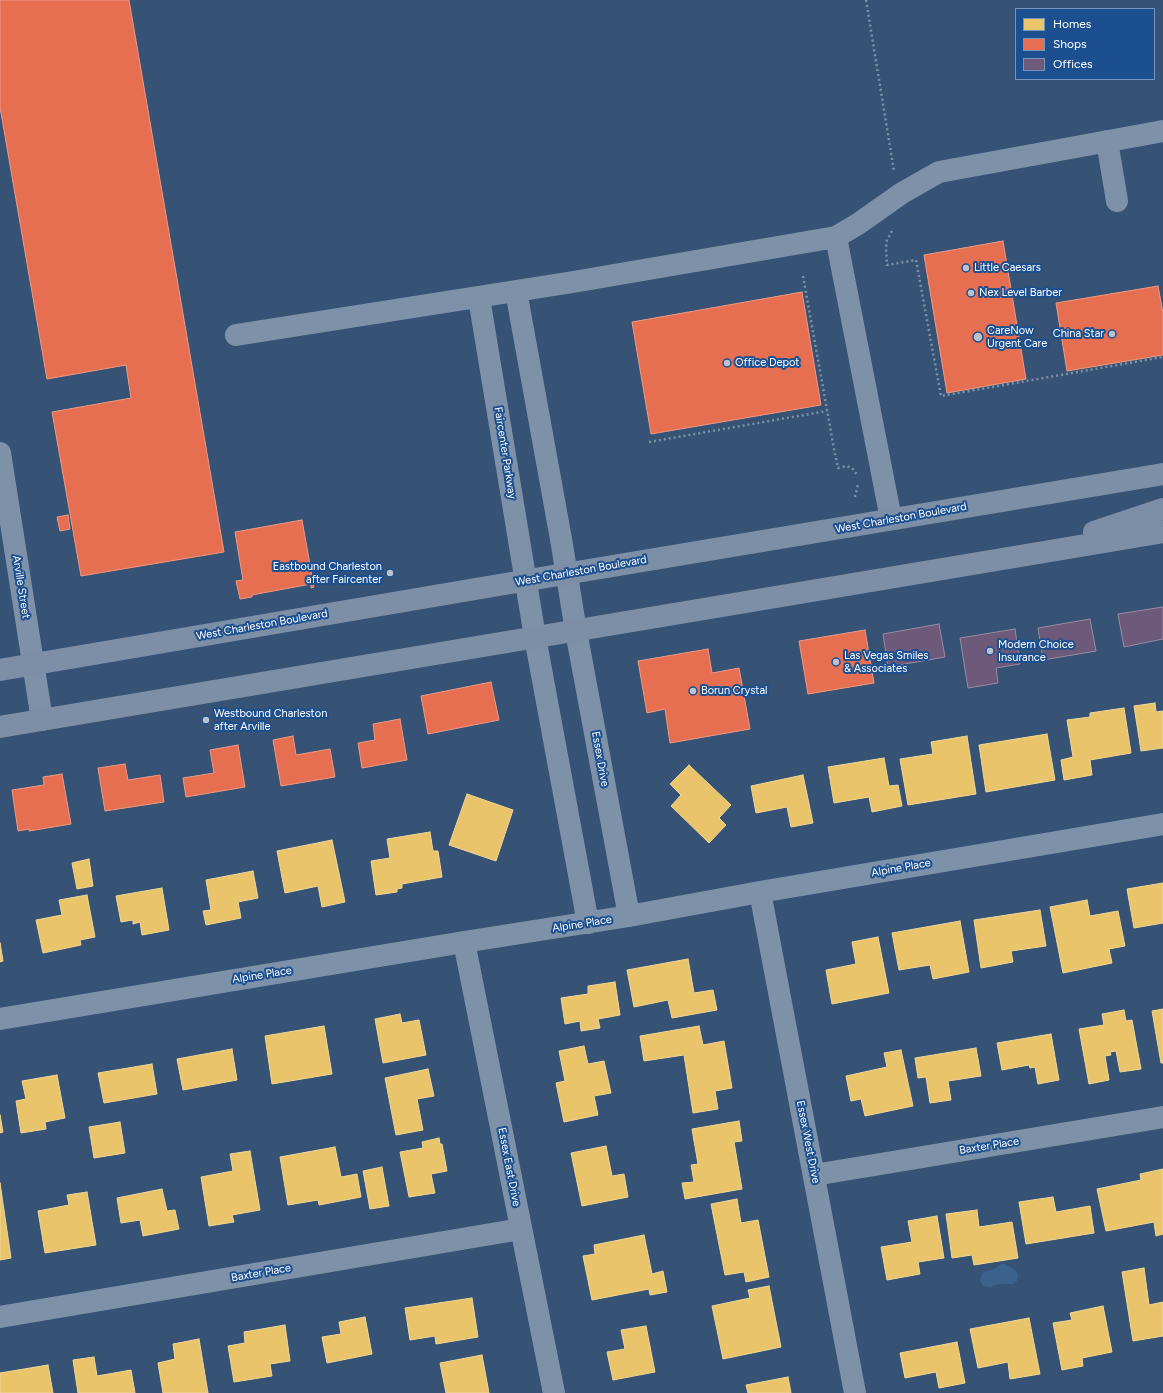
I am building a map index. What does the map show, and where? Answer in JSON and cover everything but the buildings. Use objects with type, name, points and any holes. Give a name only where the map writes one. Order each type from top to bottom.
[{"type":"main road","name":"West Charleston Boulevard","points":[[0,670],[526,580],[1163,474]]},
{"type":"main road","points":[[1024,555],[1163,509]]},
{"type":"main road","points":[[0,727],[1163,532]]},
{"type":"street","points":[[236,336],[479,298],[836,237],[858,224],[902,193],[939,172],[1163,132]]},
{"type":"street","points":[[1107,141],[1117,201]]},
{"type":"street","points":[[836,237],[891,519]]},
{"type":"street","points":[[516,291],[567,574]]},
{"type":"street","name":"Faircenter Parkway","points":[[479,298],[535,637]]},
{"type":"street","name":"Arville Street","points":[[0,453],[42,720]]},
{"type":"street","name":"Essex Drive","points":[[567,574],[629,916]]},
{"type":"street","points":[[535,637],[588,923]]},
{"type":"street","name":"Alpine Place","points":[[0,1019],[464,942],[588,923],[760,892],[1163,824]]},
{"type":"street","name":"Essex West Drive","points":[[760,892],[855,1393]]},
{"type":"street","name":"Essex East Drive","points":[[464,942],[554,1393]]},
{"type":"street","name":"Baxter Place","points":[[814,1175],[1163,1117]]},
{"type":"street","name":"Baxter Place","points":[[0,1317],[521,1229]]},
{"type":"path","points":[[866,0],[895,176],[902,193]]},
{"type":"path","points":[[894,228],[887,240],[887,265],[916,260],[940,396],[1163,358]]},
{"type":"path","points":[[803,276],[838,468],[847,466],[853,469],[859,480],[855,497]]},
{"type":"path","points":[[649,442],[827,411]]},
{"type":"water","points":[[1001,1264],[1006,1264],[1016,1271],[1018,1275],[1017,1281],[1013,1284],[999,1284],[990,1287],[983,1286],[980,1280],[982,1274]]},
{"type":"place","name":"Little Caesars","points":[[966,268]]},
{"type":"place","name":"Nex Level Barber","points":[[971,293]]},
{"type":"place","name":"China Star","points":[[1112,334]]},
{"type":"place","name":"CareNow Urgent Care","points":[[978,337]]},
{"type":"place","name":"Office Depot","points":[[727,363]]},
{"type":"place","name":"Eastbound Charleston after Faircenter","points":[[390,573]]},
{"type":"place","name":"Modern Choice Insurance","points":[[990,651]]},
{"type":"place","name":"Las Vegas Smiles & Associates","points":[[836,662]]},
{"type":"place","name":"Borun Crystal","points":[[693,691]]},
{"type":"place","name":"Westbound Charleston after Arville","points":[[206,720]]}]
